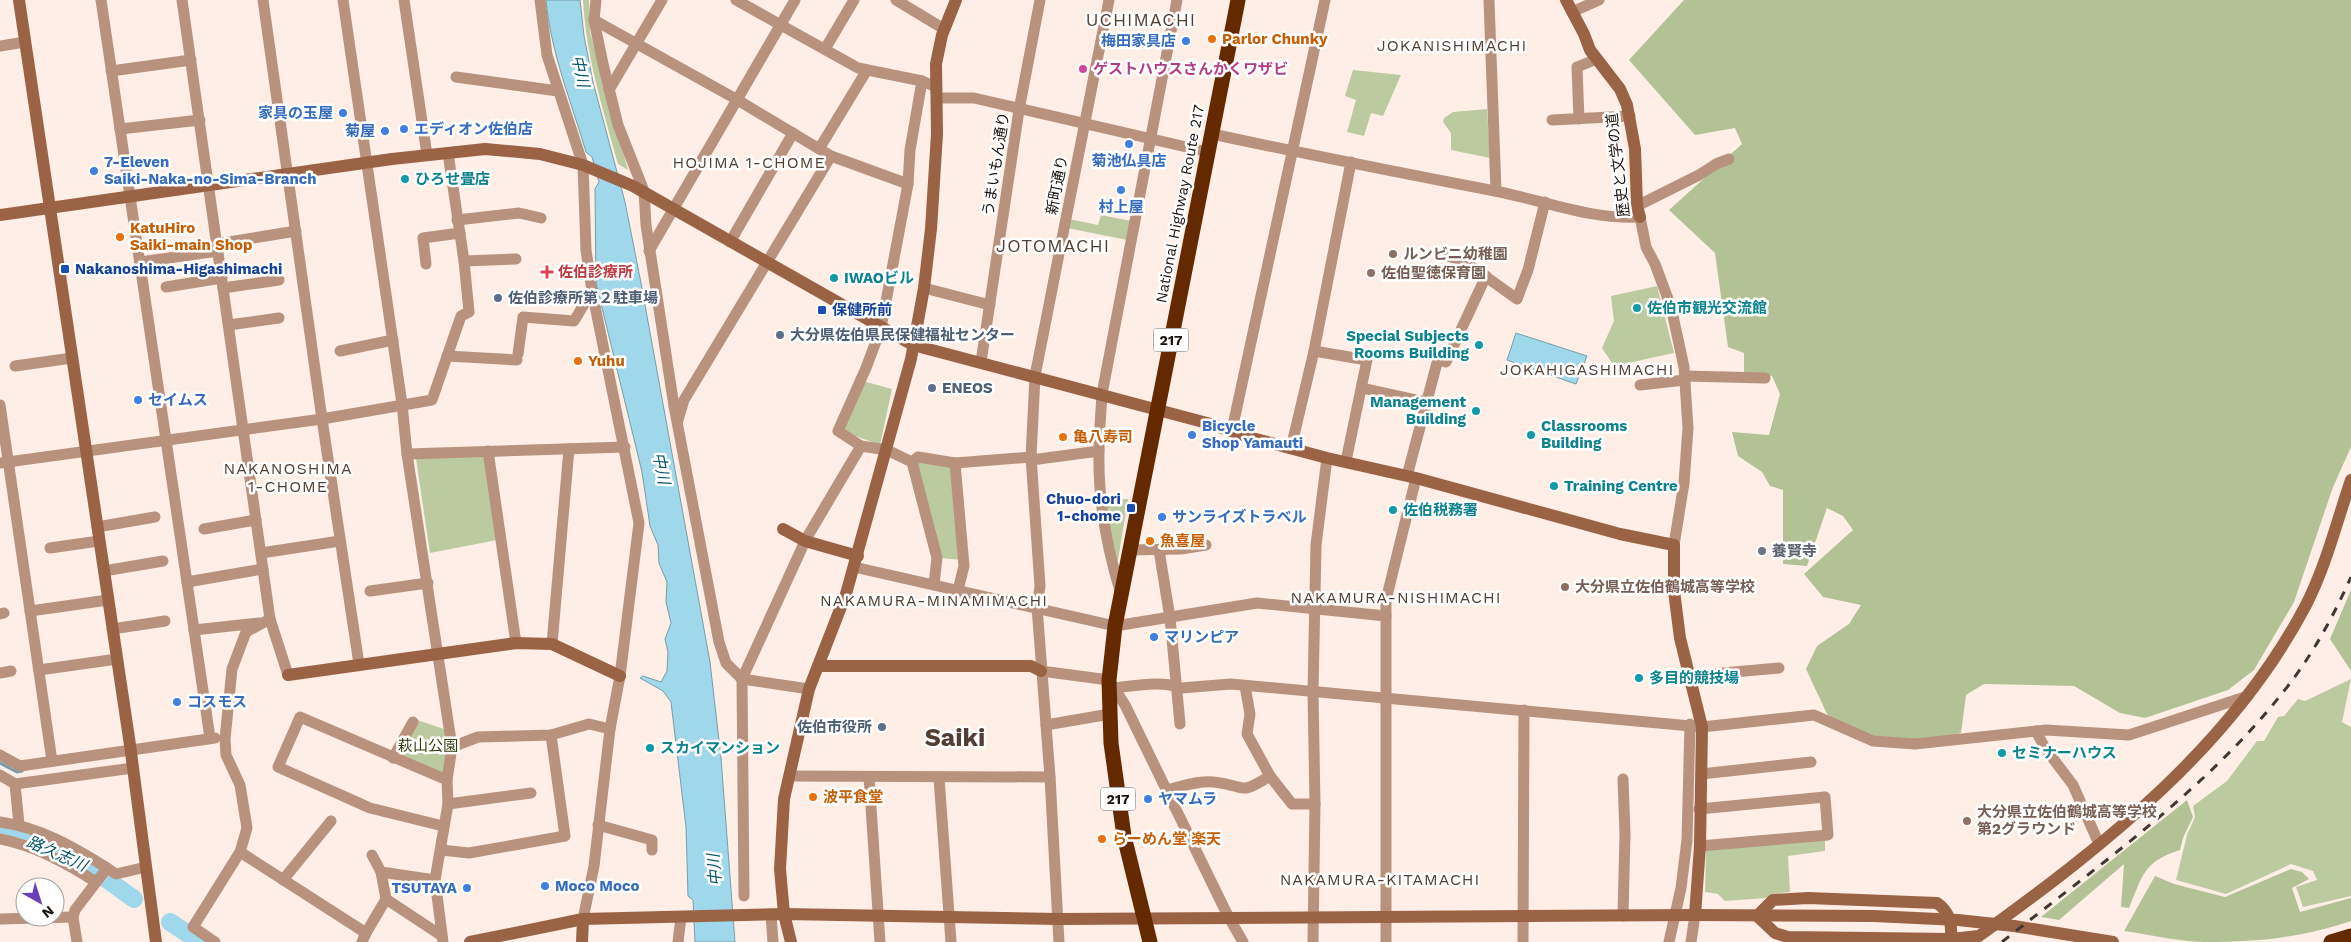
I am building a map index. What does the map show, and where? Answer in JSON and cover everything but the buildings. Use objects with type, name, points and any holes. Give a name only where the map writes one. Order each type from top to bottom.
[{"type":"highway","name":"National Highway Route 217","points":[[1111,684],[1115,626],[1238,0]]},
{"type":"highway","name":"217","points":[[1111,684],[1111,743],[1124,836],[1142,916],[1150,942]]},
{"type":"highway","points":[[2331,942],[2351,936]]},
{"type":"street","points":[[19,0],[133,768],[156,942]]},
{"type":"street","points":[[101,0],[210,738]]},
{"type":"street","points":[[182,0],[261,553],[267,621],[288,675],[439,652],[516,643],[552,644],[620,676]]},
{"type":"street","points":[[263,0],[322,419],[359,664]]},
{"type":"street","points":[[343,0],[393,340],[407,454],[439,652],[452,747],[448,780],[448,804],[435,880],[443,939]]},
{"type":"street","points":[[404,0],[426,155]]},
{"type":"street","points":[[540,0],[547,55],[586,167],[586,250],[592,291],[639,523],[620,676],[610,729],[594,866],[583,919],[582,942]]},
{"type":"street","points":[[596,0],[594,20],[618,125],[638,188],[650,251],[677,423],[720,642],[726,663],[742,679],[809,689]]},
{"type":"street","points":[[609,90],[662,0]]},
{"type":"street","points":[[650,251],[736,99],[795,0]]},
{"type":"street","points":[[825,49],[854,0]]},
{"type":"street","points":[[896,0],[944,29]]},
{"type":"street","points":[[773,942],[778,914],[782,821],[789,776],[809,689],[846,594],[856,561],[887,450],[913,345],[924,288],[932,210],[937,92],[936,64],[944,29],[956,0]]},
{"type":"street","name":"うまいもん通り","points":[[981,362],[1019,110],[1040,0]]},
{"type":"street","name":"新町通り","points":[[1060,942],[1037,608],[1040,586],[1031,459],[1035,376],[1109,0]]},
{"type":"street","points":[[1121,595],[1110,561],[1103,513],[1099,451],[1102,394],[1176,0]]},
{"type":"street","points":[[1232,430],[1325,0]]},
{"type":"street","points":[[1489,0],[1496,191]]},
{"type":"street","points":[[1569,6],[1599,0]]},
{"type":"street","points":[[739,1],[858,68],[922,81],[937,92],[974,98],[1019,110],[1208,152]]},
{"type":"street","name":"歴史と文学の道","points":[[1569,6],[1590,50],[1620,89],[1627,105],[1635,150],[1638,212],[1646,248],[1655,264],[1671,307],[1685,378],[1688,428],[1684,483],[1674,545]]},
{"type":"street","points":[[594,20],[736,99],[831,156],[908,184]]},
{"type":"street","points":[[0,46],[25,42]]},
{"type":"street","points":[[1579,119],[1577,67],[1597,59]]},
{"type":"street","points":[[111,71],[191,60]]},
{"type":"street","points":[[819,148],[867,70]]},
{"type":"street","points":[[456,77],[558,91]]},
{"type":"street","points":[[922,81],[910,150],[908,184],[881,328],[866,368],[838,431],[861,446],[887,450],[912,462],[937,558],[934,584]]},
{"type":"street","points":[[1552,120],[1630,116]]},
{"type":"street","points":[[120,129],[200,120]]},
{"type":"street","points":[[730,242],[793,133]]},
{"type":"street","points":[[1212,134],[1429,180],[1496,191],[1617,219],[1638,212],[1716,164],[1729,160]]},
{"type":"street","points":[[0,215],[426,155],[485,149],[540,154],[586,167],[638,188],[767,264],[913,345],[1102,394],[1327,458],[1412,477],[1620,534],[1674,545],[1674,591],[1680,638],[1689,676],[1701,774],[1700,846],[1691,942]]},
{"type":"street","points":[[4,463],[322,419],[432,400],[461,316],[469,312],[464,261],[448,153]]},
{"type":"street","points":[[677,423],[684,400],[831,156]]},
{"type":"street","points":[[1291,448],[1314,351],[1351,162]]},
{"type":"street","points":[[1438,253],[1464,261],[1517,299],[1528,270],[1545,202]]},
{"type":"street","points":[[457,220],[519,213],[541,218]]},
{"type":"street","points":[[140,262],[296,232]]},
{"type":"street","points":[[426,264],[423,238],[460,233]]},
{"type":"street","points":[[464,261],[516,258]]},
{"type":"street","points":[[1386,942],[1386,600],[1426,402],[1438,359],[1446,362],[1486,276]]},
{"type":"street","points":[[166,287],[279,280]]},
{"type":"street","points":[[924,288],[990,305]]},
{"type":"street","points":[[447,356],[518,357],[523,317],[574,320],[592,291]]},
{"type":"street","points":[[229,325],[279,318]]},
{"type":"street","points":[[340,351],[393,340]]},
{"type":"street","points":[[1314,351],[1367,360],[1346,461]]},
{"type":"street","points":[[15,366],[72,358]]},
{"type":"street","points":[[1640,385],[1685,378],[1765,378]]},
{"type":"street","points":[[1362,388],[1426,402]]},
{"type":"street","points":[[0,405],[4,463],[30,611],[52,761]]},
{"type":"street","points":[[744,896],[742,679],[805,541],[861,446]]},
{"type":"street","points":[[407,454],[625,447]]},
{"type":"street","points":[[552,644],[569,449]]},
{"type":"street","points":[[488,451],[516,643]]},
{"type":"street","points":[[912,462],[918,457],[955,463],[1031,459],[1099,451]]},
{"type":"street","points":[[1313,942],[1315,804],[1313,692],[1316,545],[1327,458]]},
{"type":"street","points":[[955,463],[964,566],[958,590]]},
{"type":"street","points":[[1757,916],[1775,933],[1788,937],[1821,940],[1951,940],[1978,936],[2054,882],[2168,784],[2211,740],[2248,696],[2307,603],[2351,480]]},
{"type":"street","points":[[97,527],[155,517]]},
{"type":"street","points":[[204,528],[256,520]]},
{"type":"street","points":[[783,529],[805,541],[856,561],[934,584],[1115,626],[1257,602],[1386,616]]},
{"type":"street","points":[[50,548],[99,541]]},
{"type":"street","points":[[261,553],[340,541]]},
{"type":"street","points":[[1130,550],[1159,550],[1206,545]]},
{"type":"street","points":[[1159,550],[1170,618],[1180,724]]},
{"type":"street","points":[[104,571],[163,561]]},
{"type":"street","points":[[187,582],[263,569]]},
{"type":"street","points":[[370,591],[428,583]]},
{"type":"street","points":[[30,611],[108,600]]},
{"type":"street","points":[[112,629],[164,621]]},
{"type":"street","points":[[194,630],[267,621]]},
{"type":"street","points":[[215,942],[193,927],[240,852],[247,828],[240,785],[226,755],[224,738],[232,669],[246,632],[267,621]]},
{"type":"street","points":[[39,670],[117,659]]},
{"type":"street","points":[[818,666],[1031,666],[1042,671],[1111,684],[1153,684],[1178,687],[1231,684],[1696,726],[1814,715],[1873,741],[1915,744],[2036,731],[2129,735],[2220,701],[2248,696]]},
{"type":"street","points":[[1689,676],[1779,668]]},
{"type":"street","points":[[1111,684],[1125,705],[1242,942]]},
{"type":"street","points":[[1245,686],[1250,714],[1247,734],[1270,776],[1292,804],[1315,804]]},
{"type":"street","points":[[1523,942],[1524,710]]},
{"type":"street","points":[[1046,725],[1110,714]]},
{"type":"street","points":[[443,826],[370,808],[278,767],[300,717],[448,780]]},
{"type":"street","points":[[393,758],[413,722]]},
{"type":"street","points":[[452,747],[478,737],[551,735],[589,724],[610,729]]},
{"type":"street","points":[[1669,942],[1684,869],[1696,726]]},
{"type":"street","points":[[2036,731],[2045,748],[2073,785],[2099,844]]},
{"type":"street","points":[[441,850],[469,854],[564,836],[551,735]]},
{"type":"street","points":[[0,755],[20,766],[210,738],[224,738]]},
{"type":"street","points":[[1701,774],[1811,762]]},
{"type":"street","points":[[0,775],[15,784],[133,768]]},
{"type":"street","points":[[789,776],[1050,777]]},
{"type":"street","points":[[869,776],[880,942]]},
{"type":"street","points":[[1166,790],[1214,782],[1244,789],[1253,787],[1270,776]]},
{"type":"street","points":[[939,778],[951,942]]},
{"type":"street","points":[[1622,779],[1625,834],[1623,916]]},
{"type":"street","points":[[15,784],[19,824]]},
{"type":"street","points":[[448,804],[531,793]]},
{"type":"street","points":[[1700,809],[1825,797],[1828,835],[1700,846]]},
{"type":"street","points":[[284,880],[331,821]]},
{"type":"street","points":[[0,822],[19,824],[53,836],[101,876]]},
{"type":"street","points":[[598,825],[652,840],[652,850]]},
{"type":"street","points":[[0,839],[20,844],[101,876],[146,867]]},
{"type":"street","points":[[240,852],[284,880],[364,937],[386,899],[381,872],[372,855]]},
{"type":"street","points":[[381,872],[435,880]]},
{"type":"street","points":[[77,942],[73,917],[75,910],[101,876]]},
{"type":"street","points":[[1757,916],[1773,900],[1808,898],[1937,904],[1945,908],[1952,924],[1951,940]]},
{"type":"street","points":[[386,899],[443,939]]},
{"type":"street","points":[[778,914],[791,942]]},
{"type":"street","points":[[470,942],[518,938],[583,919],[778,914],[1059,918],[1142,916],[1874,916],[1958,920],[2005,925],[2113,942]]},
{"type":"street","points":[[0,919],[73,917]]},
{"type":"street","points":[[678,942],[684,917]]},
{"type":"green space","points":[[583,0],[589,0],[590,32],[628,170],[618,164],[601,103],[591,62]]},
{"type":"green space","points":[[1684,0],[2351,0],[2351,447],[2333,487],[2294,602],[2254,670],[2228,690],[2145,718],[2120,713],[2074,686],[1984,684],[1966,695],[1961,733],[1936,740],[1879,738],[1844,726],[1827,714],[1806,669],[1817,646],[1849,624],[1861,605],[1823,597],[1804,574],[1853,530],[1843,516],[1827,508],[1807,566],[1783,564],[1783,490],[1770,486],[1762,472],[1738,456],[1732,432],[1769,435],[1780,394],[1772,376],[1744,373],[1744,353],[1728,347],[1715,253],[1669,210],[1742,144],[1735,128],[1695,135],[1629,60]]},
{"type":"green space","points":[[1353,70],[1401,75],[1383,116],[1371,113],[1364,136],[1347,132],[1356,100],[1345,96]]},
{"type":"green space","points":[[1487,109],[1490,158],[1451,150],[1451,133],[1443,122],[1444,118],[1453,112]]},
{"type":"green space","points":[[1101,215],[1131,221],[1127,240],[1067,228],[1069,219],[1098,225]]},
{"type":"green space","points":[[1657,286],[1674,353],[1614,366],[1602,348],[1614,321],[1611,296]]},
{"type":"green space","points":[[863,381],[892,389],[880,445],[842,431]]},
{"type":"green space","points":[[485,454],[497,540],[430,553],[416,459]]},
{"type":"green space","points":[[918,460],[953,465],[961,560],[941,558],[914,464]]},
{"type":"green space","points":[[1128,499],[1118,560],[1113,560],[1105,500]]},
{"type":"green space","points":[[2351,590],[2351,671],[2330,639]]},
{"type":"green space","points":[[2351,679],[2342,722],[2351,727],[2351,896],[2303,907],[2296,887],[2317,880],[2313,871],[2291,864],[2226,894],[2176,880],[2187,835],[2195,817],[2193,806],[2227,781],[2257,741],[2264,741],[2278,717],[2284,716],[2298,699],[2305,701]]},
{"type":"green space","name":"萩山公園","points":[[417,720],[447,730],[450,747],[445,775],[398,757]]},
{"type":"green space","points":[[2187,800],[2193,817],[2183,838],[2180,850],[2158,859],[2151,865],[2142,878],[2129,908],[2121,907],[2124,864],[2059,920],[2041,917]]},
{"type":"green space","points":[[1825,840],[1825,851],[1788,856],[1790,892],[1772,894],[1766,898],[1725,901],[1718,894],[1705,892],[1706,850]]},
{"type":"green space","points":[[2291,869],[2302,872],[2309,879],[2292,888],[2300,912],[2351,898],[2351,921],[2296,935],[2243,941],[2204,942],[2124,931],[2155,876],[2174,884],[2225,897]]},
{"type":"water","name":"中川","points":[[546,0],[580,0],[584,36],[593,82],[625,202],[710,662],[721,758],[735,942],[695,942],[693,900],[688,896],[686,827],[671,702],[663,691],[640,678],[643,676],[661,682],[667,671],[668,652],[665,639],[671,623],[666,602],[667,582],[659,563],[658,545],[650,526],[642,472],[596,283],[595,189],[599,182],[592,157],[586,152],[562,77],[552,39]]},
{"type":"water","points":[[1516,333],[1587,356],[1576,384],[1507,360]]},
{"type":"waterway","points":[[0,763],[17,772],[22,771]]},
{"type":"waterway","name":"路久志川","points":[[0,831],[9,832],[80,860],[134,899]]},
{"type":"waterway","name":"路久志川","points":[[170,922],[200,942]]},
{"type":"railway","points":[[2002,942],[2150,824],[2221,761],[2254,727],[2304,664],[2337,607],[2351,577]]},
{"type":"place","name":"Parlor Chunky","points":[[1212,39]]},
{"type":"place","name":"梅田家具店","points":[[1186,41]]},
{"type":"place","name":"ゲストハウスさんかくワザビ","points":[[1083,69]]},
{"type":"place","name":"家具の玉屋","points":[[343,113]]},
{"type":"place","name":"エディオン佐伯店","points":[[404,129]]},
{"type":"place","name":"菊屋","points":[[385,131]]},
{"type":"place","name":"菊池仏具店","points":[[1129,144]]},
{"type":"place","name":"7-Eleven Saiki-Naka-no-Sima-Branch","points":[[94,171]]},
{"type":"place","name":"ひろせ畳店","points":[[405,179]]},
{"type":"place","name":"村上屋","points":[[1121,190]]},
{"type":"place","name":"KatuHiro Saiki-main Shop","points":[[120,237]]},
{"type":"place","name":"ルンビニ幼稚園","points":[[1393,254]]},
{"type":"place","name":"Nakanoshima-Higashimachi","points":[[65,269]]},
{"type":"place","name":"佐伯診療所","points":[[547,272]]},
{"type":"place","name":"佐伯聖徳保育園","points":[[1371,273]]},
{"type":"place","name":"IWAOビル","points":[[834,278]]},
{"type":"place","name":"佐伯診療所第２駐車場","points":[[498,298]]},
{"type":"place","name":"佐伯市観光交流館","points":[[1637,308]]},
{"type":"place","name":"保健所前","points":[[822,310]]},
{"type":"place","name":"大分県佐伯県民保健福祉センター","points":[[780,335]]},
{"type":"place","name":"Special Subjects Rooms Building","points":[[1479,345]]},
{"type":"place","name":"Yuhu","points":[[578,361]]},
{"type":"place","name":"ENEOS","points":[[932,388]]},
{"type":"place","name":"セイムス","points":[[138,400]]},
{"type":"place","name":"Management Building","points":[[1476,411]]},
{"type":"place","name":"Bicycle Shop Yamauti","points":[[1192,435]]},
{"type":"place","name":"Classrooms Building","points":[[1531,435]]},
{"type":"place","name":"亀八寿司","points":[[1063,437]]},
{"type":"place","name":"Training Centre","points":[[1554,486]]},
{"type":"place","name":"Chuo-dori 1-chome","points":[[1131,508]]},
{"type":"place","name":"佐伯税務署","points":[[1393,510]]},
{"type":"place","name":"サンライズトラベル","points":[[1162,517]]},
{"type":"place","name":"魚喜屋","points":[[1150,541]]},
{"type":"place","name":"養賢寺","points":[[1762,551]]},
{"type":"place","name":"大分県立佐伯鶴城高等学校","points":[[1565,587]]},
{"type":"place","name":"マリンピア","points":[[1154,637]]},
{"type":"place","name":"多目的競技場","points":[[1639,678]]},
{"type":"place","name":"コスモス","points":[[177,702]]},
{"type":"place","name":"佐伯市役所","points":[[882,727]]},
{"type":"place","name":"スカイマンション","points":[[650,748]]},
{"type":"place","name":"セミナーハウス","points":[[2002,753]]},
{"type":"place","name":"波平食堂","points":[[813,797]]},
{"type":"place","name":"ヤマムラ","points":[[1148,799]]},
{"type":"place","name":"大分県立佐伯鶴城高等学校 第2グラウンド","points":[[1967,821]]},
{"type":"place","name":"らーめん堂 楽天","points":[[1102,839]]},
{"type":"place","name":"Moco Moco","points":[[545,886]]},
{"type":"place","name":"TSUTAYA","points":[[467,888]]},
{"type":"district","name":"UCHIMACHI","points":[[1141,20]]},
{"type":"district","name":"JOKANISHIMACHI","points":[[1452,45]]},
{"type":"district","name":"HOJIMA 1-CHOME","points":[[749,162]]},
{"type":"district","name":"JOTOMACHI","points":[[1053,246]]},
{"type":"district","name":"JOKAHIGASHIMACHI","points":[[1587,369]]},
{"type":"district","name":"NAKANOSHIMA 1-CHOME","points":[[288,477]]},
{"type":"district","name":"NAKAMURA-NISHIMACHI","points":[[1396,597]]},
{"type":"district","name":"NAKAMURA-MINAMIMACHI","points":[[934,600]]},
{"type":"district","name":"Saiki","points":[[955,737]]},
{"type":"district","name":"NAKAMURA-KITAMACHI","points":[[1380,879]]}]
